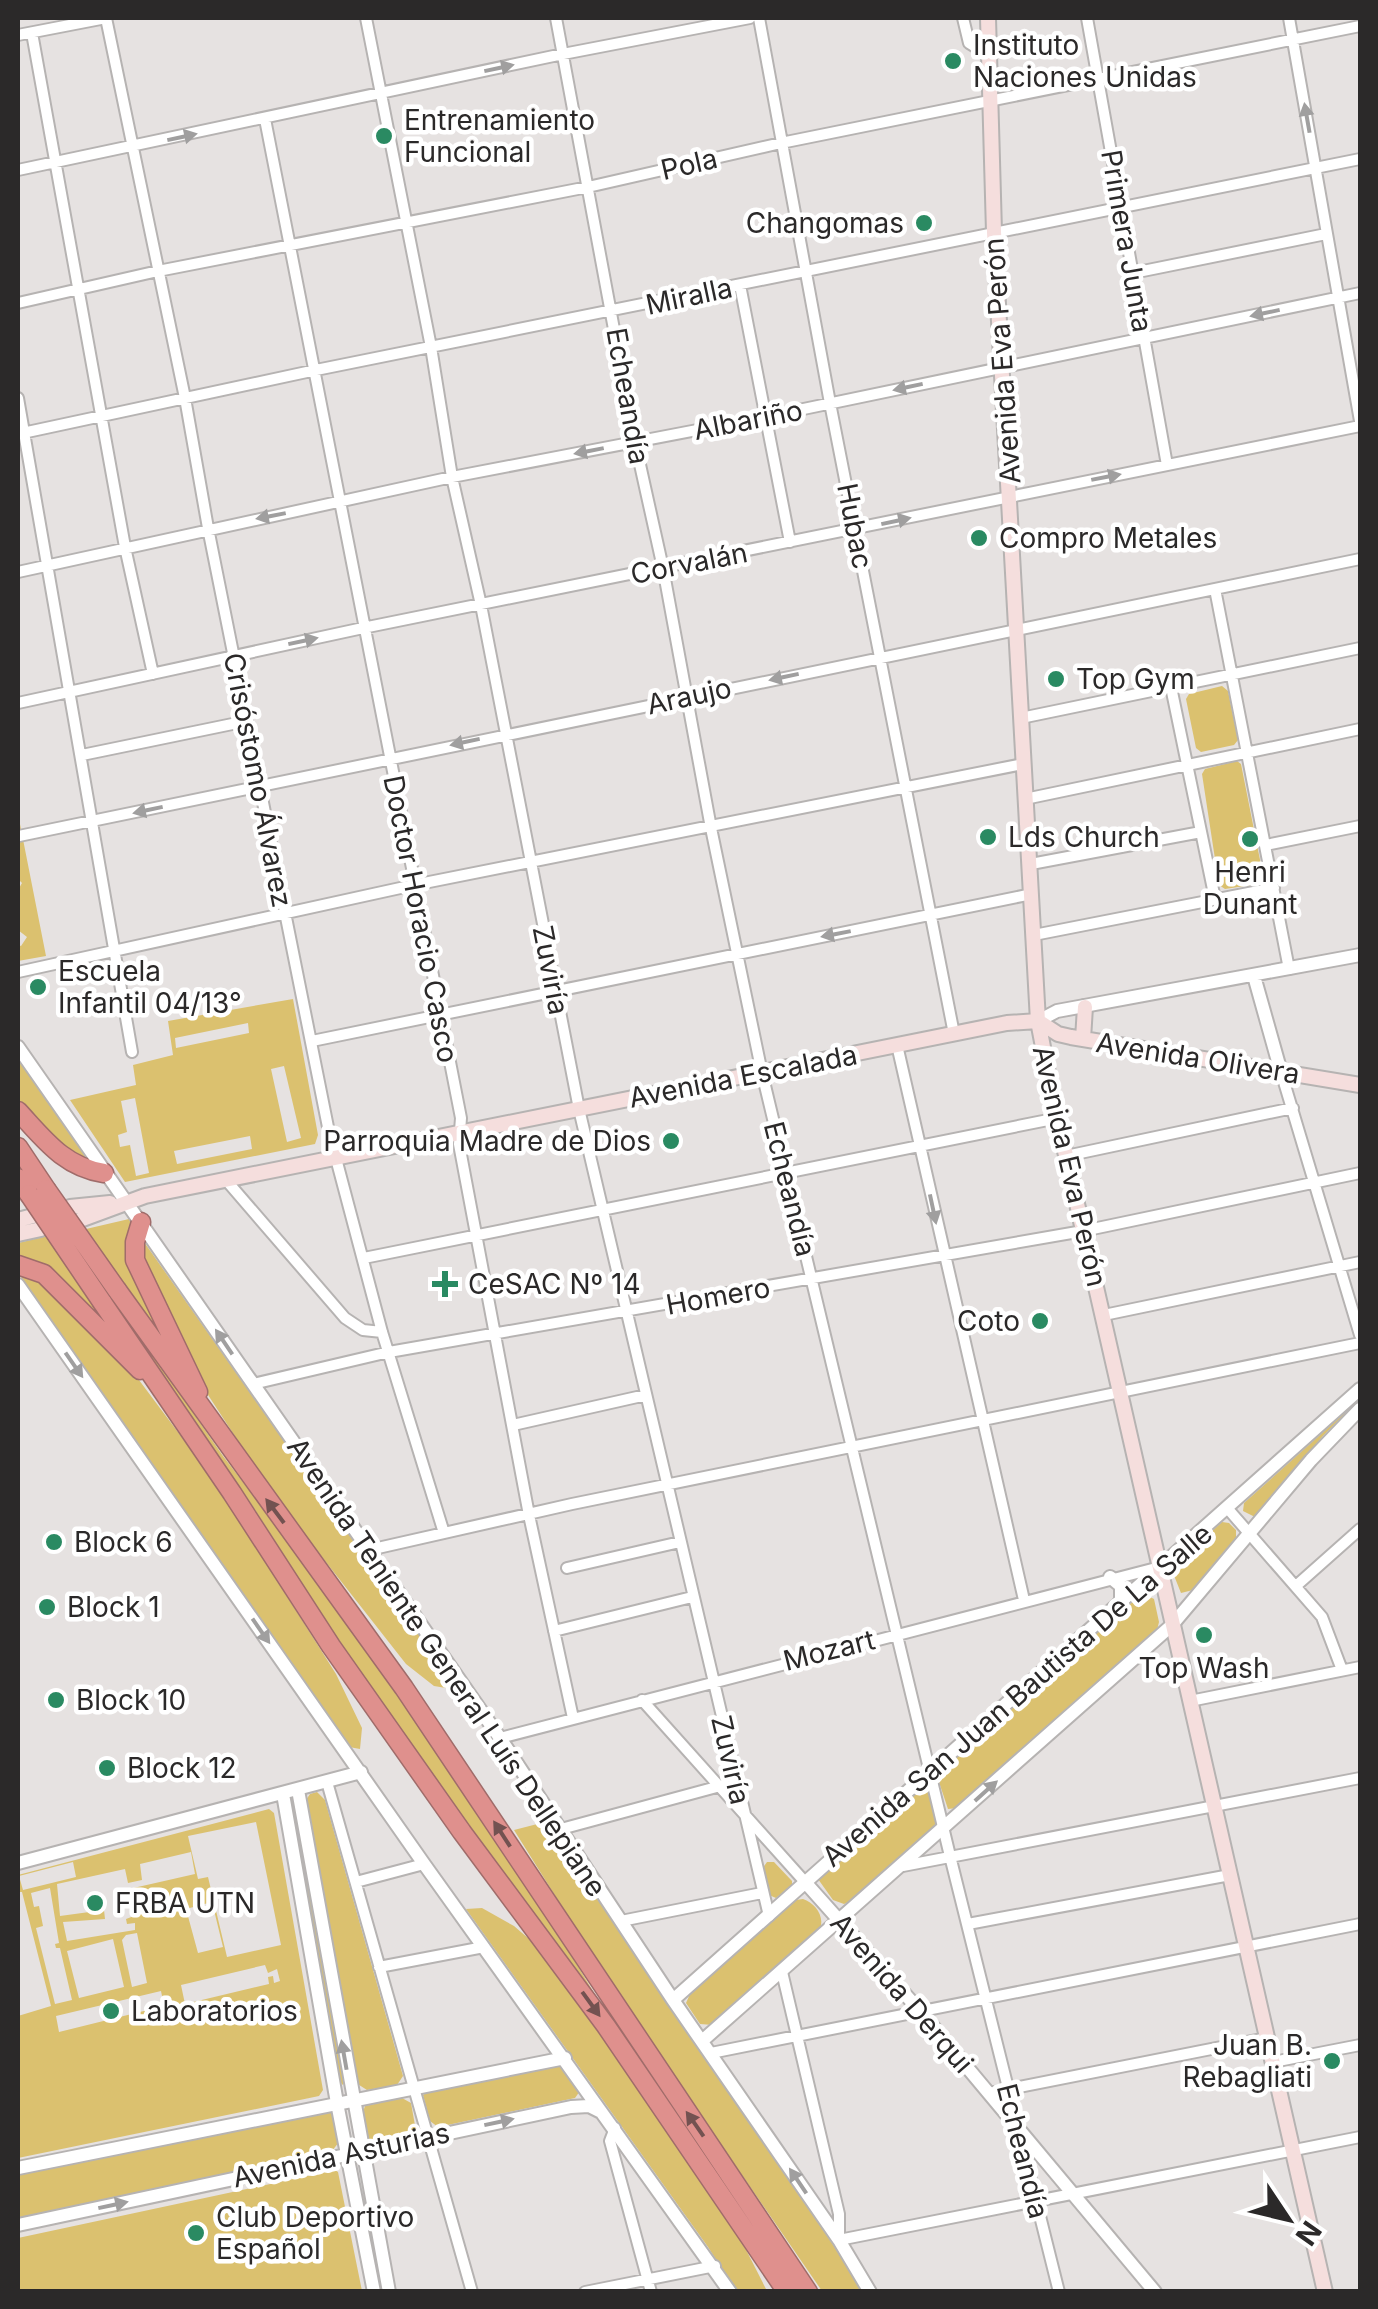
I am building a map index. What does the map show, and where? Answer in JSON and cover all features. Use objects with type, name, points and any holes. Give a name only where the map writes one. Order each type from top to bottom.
[{"type":"highway","points":[[18,1111],[64,1159],[80,1168],[104,1173]]},
{"type":"highway","points":[[18,1147],[31,1187],[334,1588],[808,2292]]},
{"type":"highway","points":[[141,1222],[135,1260],[214,1428]]},
{"type":"highway","points":[[18,1265],[44,1274],[167,1396]]},
{"type":"highway","points":[[110,1296],[167,1396],[331,1646],[606,2026],[787,2292]]},
{"type":"highway","points":[[745,2227],[774,2292]]},
{"type":"main road","name":"Avenida Eva Perón","points":[[988,18],[994,232],[1038,1021],[1324,2292]]},
{"type":"main road","points":[[1084,1039],[1085,1007]]},
{"type":"main road","name":"Avenida Escalada","points":[[70,1207],[126,1201],[1007,1023],[1038,1021]]},
{"type":"main road","name":"Avenida Olivera","points":[[1038,1021],[1058,1034],[1360,1086]]},
{"type":"main road","name":"Avenida Escalada","points":[[80,1220],[126,1201]]},
{"type":"main road","points":[[18,1234],[31,1222]]},
{"type":"street","points":[[18,35],[106,18]]},
{"type":"street","name":"Crisóstomo Álvarez","points":[[106,18],[336,1160],[382,1332],[444,1533]]},
{"type":"street","name":"Zuviría","points":[[366,18],[431,348],[452,477],[481,604],[579,1109],[769,1916]]},
{"type":"street","name":"Echeandía","points":[[556,18],[635,442],[762,1072],[1058,2292]]},
{"type":"street","points":[[18,170],[750,18]]},
{"type":"street","name":"Hubac","points":[[759,18],[954,1034]]},
{"type":"street","points":[[964,18],[970,43],[990,56]]},
{"type":"street","name":"Primera Junta","points":[[1087,18],[1167,465]]},
{"type":"street","points":[[1289,18],[1360,423]]},
{"type":"street","name":"Pola","points":[[18,304],[290,244],[1360,26]]},
{"type":"street","points":[[32,32],[125,548],[153,674]]},
{"type":"street","name":"Doctor Horacio Casco","points":[[265,119],[461,1118],[460,1134],[476,1236],[529,1515],[574,1718]]},
{"type":"street","name":"Miralla","points":[[21,433],[1360,159]]},
{"type":"street","points":[[1133,273],[1326,234]]},
{"type":"street","points":[[740,285],[790,542]]},
{"type":"street","name":"Albariño","points":[[18,572],[452,477],[766,417],[1360,293]]},
{"type":"street","points":[[18,398],[21,433],[71,692],[132,1052]]},
{"type":"street","name":"Corvalán","points":[[18,703],[1360,423]]},
{"type":"street","name":"Araujo","points":[[19,836],[1360,559]]},
{"type":"street","points":[[1215,588],[1289,970]]},
{"type":"street","points":[[1021,718],[1360,648]]},
{"type":"street","points":[[1172,687],[1215,898]]},
{"type":"street","points":[[82,755],[246,721]]},
{"type":"street","points":[[1025,799],[1360,728]]},
{"type":"street","points":[[18,972],[414,885],[1023,764]]},
{"type":"street","points":[[1266,845],[1360,826]]},
{"type":"street","points":[[1031,864],[1201,832]]},
{"type":"street","points":[[1034,936],[1274,888]]},
{"type":"street","points":[[312,1041],[1032,894]]},
{"type":"street","name":"Avenida Escalada","points":[[1038,1021],[1057,1012],[1360,955]]},
{"type":"street","points":[[1254,976],[1360,1335]]},
{"type":"street","points":[[897,1045],[1024,1600]]},
{"type":"street","name":"Avenida Teniente General Luís Dellepiane","points":[[18,1046],[500,1738],[673,2000],[839,2240],[870,2292]]},
{"type":"street","points":[[1066,1156],[1293,1108]]},
{"type":"street","points":[[364,1258],[1058,1118]]},
{"type":"street","name":"Homero","points":[[252,1384],[388,1352],[1083,1231],[1360,1173]]},
{"type":"street","points":[[226,1180],[344,1318],[364,1330],[382,1332]]},
{"type":"street","points":[[1104,1315],[1360,1262]]},
{"type":"street","points":[[18,1286],[730,2292]]},
{"type":"street","points":[[370,1550],[1360,1343]]},
{"type":"street","name":"Avenida San Juan Bautista De La Salle","points":[[673,2000],[1360,1389]]},
{"type":"street","points":[[514,1425],[646,1395]]},
{"type":"street","name":"Avenida San Juan Bautista De La Salle","points":[[706,2047],[782,1972],[1172,1624],[1311,1460],[1360,1409]]},
{"type":"street","points":[[1228,1509],[1296,1585],[1326,1626],[1342,1670]]},
{"type":"street","points":[[1296,1585],[1360,1529]]},
{"type":"street","points":[[566,1568],[680,1542]]},
{"type":"street","name":"Mozart","points":[[500,1738],[1160,1567]]},
{"type":"street","points":[[1110,1577],[1121,1586],[1121,1601]]},
{"type":"street","points":[[554,1631],[692,1597]]},
{"type":"street","points":[[1190,1701],[1360,1667]]},
{"type":"street","name":"Avenida Derqui","points":[[642,1700],[920,2011],[1154,2292]]},
{"type":"street","points":[[18,1863],[361,1772]]},
{"type":"street","points":[[562,1830],[721,1788],[734,1777]]},
{"type":"street","points":[[903,1866],[1360,1778]]},
{"type":"street","points":[[327,1782],[472,2292]]},
{"type":"street","points":[[298,1790],[388,2292]]},
{"type":"street","points":[[283,1794],[336,2103],[374,2292]]},
{"type":"street","points":[[756,1866],[776,1848]]},
{"type":"street","points":[[356,1882],[424,1864]]},
{"type":"street","points":[[968,1924],[1230,1876]]},
{"type":"street","points":[[622,1920],[762,1893]]},
{"type":"street","points":[[706,2047],[797,2035],[1360,1924]]},
{"type":"street","points":[[380,1966],[484,1947]]},
{"type":"street","points":[[782,1972],[838,2214],[839,2240],[1360,2137]]},
{"type":"street","points":[[989,2093],[1267,2038]]},
{"type":"street","points":[[1273,2062],[1360,2045]]},
{"type":"street","name":"Avenida Asturias","points":[[18,2168],[565,2058]]},
{"type":"street","name":"Avenida Asturias","points":[[18,2225],[571,2107],[589,2106],[604,2115]]},
{"type":"street","points":[[615,2128],[610,2142],[652,2292]]},
{"type":"street","points":[[585,2292],[715,2266]]},
{"type":"shaded area","points":[[1222,686],[1228,691],[1238,740],[1234,745],[1201,752],[1196,748],[1186,699],[1189,694]]},
{"type":"shaded area","points":[[1237,761],[1241,764],[1263,875],[1258,884],[1225,889],[1219,885],[1202,774],[1205,769]]},
{"type":"shaded area","points":[[18,814],[46,956],[18,961],[18,945],[27,937],[18,930],[18,890],[22,883],[18,879]]},
{"type":"shaded area","points":[[293,999],[318,1135],[315,1144],[125,1182],[70,1100],[136,1085],[133,1065],[173,1055],[168,1021]],"holes":[[[248,1023],[249,1033],[176,1048],[175,1038]],[[284,1066],[301,1138],[287,1142],[271,1069]],[[135,1098],[149,1173],[136,1176],[130,1145],[120,1147],[118,1135],[127,1132],[121,1101]],[[250,1136],[252,1149],[177,1164],[174,1151]]]},
{"type":"shaded area","points":[[18,1057],[87,1159],[86,1166],[18,1106]]},
{"type":"shaded area","points":[[18,1160],[223,1456],[341,1611],[532,1891],[599,2001],[509,1883],[343,1648],[250,1502]]},
{"type":"shaded area","points":[[133,1221],[173,1356],[86,1229]]},
{"type":"shaded area","points":[[47,1236],[120,1338],[18,1262],[18,1243]]},
{"type":"shaded area","points":[[144,1242],[453,1681],[446,1688],[434,1686],[406,1664],[274,1496],[195,1375],[138,1250]]},
{"type":"shaded area","points":[[30,1271],[130,1368],[213,1479],[336,1674],[362,1728],[360,1749],[349,1747],[22,1283],[21,1273]]},
{"type":"shaded area","points":[[1360,1399],[1323,1436],[1255,1517],[1243,1511],[1244,1503]]},
{"type":"shaded area","points":[[1222,1522],[1236,1530],[1236,1539],[1193,1590],[1181,1593],[1173,1573],[1175,1564]]},
{"type":"shaded area","points":[[1138,1597],[1154,1599],[1157,1630],[957,1808],[948,1809],[938,1779],[940,1772]]},
{"type":"shaded area","points":[[927,1784],[938,1820],[936,1826],[853,1900],[844,1904],[833,1900],[818,1879]]},
{"type":"shaded area","points":[[317,1792],[325,1800],[403,2076],[397,2085],[367,2090],[356,2083],[306,1800]]},
{"type":"shaded area","points":[[294,1807],[345,2079],[343,2085],[291,1809]]},
{"type":"shaded area","points":[[269,1809],[274,1813],[323,2090],[319,2096],[18,2158],[18,2016],[51,2006],[22,1892],[18,1892],[18,1875]],"holes":[[[256,1822],[281,1945],[227,1957],[208,1877],[198,1879],[188,1836]],[[191,1852],[195,1874],[129,1889],[134,1916],[126,1919],[127,1924],[135,1923],[135,1930],[67,1941],[63,1922],[105,1919],[104,1910],[60,1916],[57,1884],[125,1869],[128,1883],[142,1880],[140,1864]],[[73,1862],[76,1877],[23,1890],[19,1876]],[[50,1888],[59,1943],[55,1944],[60,1948],[72,2000],[55,2004],[36,1928],[43,1926],[39,1906],[34,1907],[31,1893]],[[212,1902],[223,1947],[198,1953],[186,1909]],[[137,1933],[147,1983],[132,1987],[122,1940]],[[113,1939],[124,1987],[79,1998],[67,1951]],[[265,1965],[268,1973],[277,1969],[280,1981],[274,1983],[273,1976],[268,1977],[269,1984],[185,2004],[181,1985]],[[161,1991],[164,2006],[59,2032],[56,2016]]]},
{"type":"shaded area","points":[[549,1821],[864,2291],[822,2291],[611,1985],[514,1830]]},
{"type":"shaded area","points":[[767,1862],[774,1862],[792,1881],[776,1898],[769,1895],[762,1869]]},
{"type":"shaded area","points":[[803,1899],[818,1911],[820,1929],[713,2025],[700,2024],[686,2003],[690,1994],[796,1900]]},
{"type":"shaded area","points":[[482,1908],[529,1939],[583,2010],[736,2230],[767,2291],[736,2291],[466,1909]]},
{"type":"shaded area","points":[[562,2066],[580,2091],[575,2098],[438,2127],[430,2121],[423,2095],[429,2091]]},
{"type":"shaded area","points":[[402,2098],[411,2103],[416,2131],[372,2141],[368,2138],[362,2115],[365,2106]]},
{"type":"shaded area","points":[[328,2111],[334,2114],[339,2142],[332,2151],[18,2218],[18,2173]]},
{"type":"shaded area","name":"Club Deportivo Español","points":[[335,2170],[362,2291],[18,2291],[18,2238]]},
{"type":"place","name":"Instituto Naciones Unidas","points":[[953,61]]},
{"type":"place","name":"Entrenamiento Funcional","points":[[384,136]]},
{"type":"place","name":"Changomas","points":[[924,223]]},
{"type":"place","name":"Compro Metales","points":[[979,538]]},
{"type":"place","name":"Top Gym","points":[[1056,679]]},
{"type":"place","name":"Lds Church","points":[[988,837]]},
{"type":"place","name":"Henri Dunant","points":[[1250,839]]},
{"type":"place","name":"Escuela Infantil 04/13°","points":[[38,987]]},
{"type":"place","name":"Parroquia Madre de Dios","points":[[671,1141]]},
{"type":"place","name":"CeSAC Nº 14","points":[[445,1284]]},
{"type":"place","name":"Coto","points":[[1040,1321]]},
{"type":"place","name":"Block 6","points":[[54,1542]]},
{"type":"place","name":"Block 1","points":[[47,1607]]},
{"type":"place","name":"Top Wash","points":[[1204,1635]]},
{"type":"place","name":"Block 10","points":[[56,1700]]},
{"type":"place","name":"Block 12","points":[[107,1768]]},
{"type":"place","name":"FRBA UTN","points":[[95,1903]]},
{"type":"place","name":"Laboratorios","points":[[111,2011]]},
{"type":"place","name":"Juan B. Rebagliati","points":[[1332,2061]]},
{"type":"place","name":"Club Deportivo Español","points":[[196,2233]]}]
